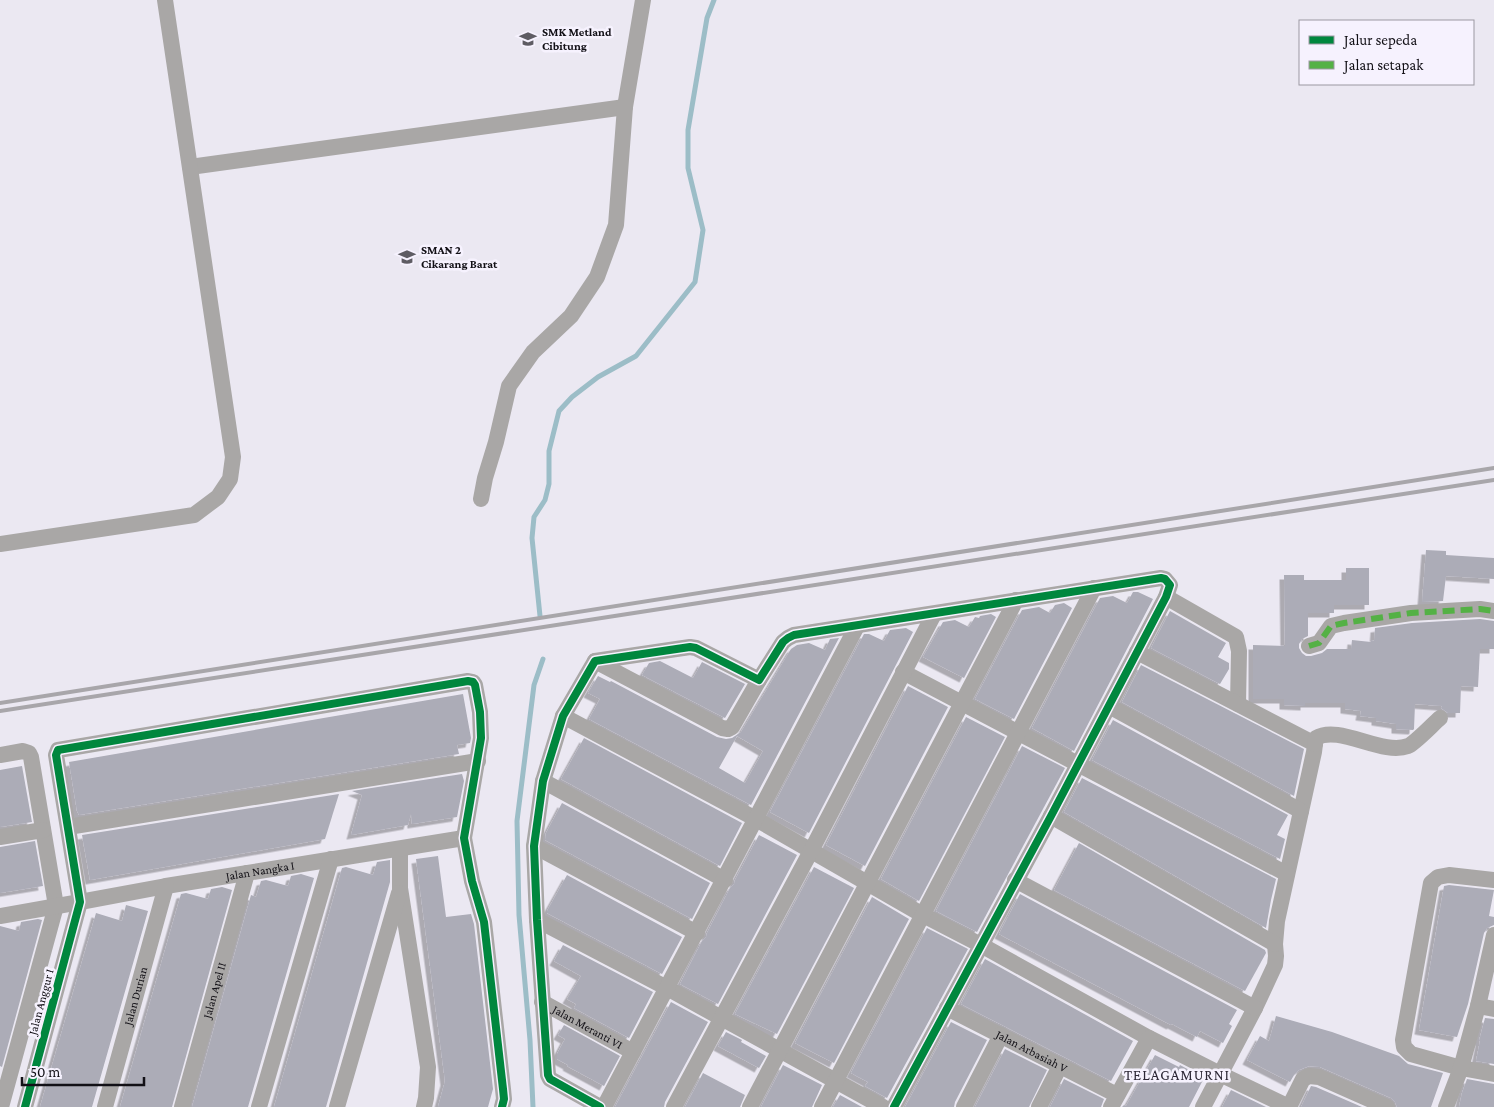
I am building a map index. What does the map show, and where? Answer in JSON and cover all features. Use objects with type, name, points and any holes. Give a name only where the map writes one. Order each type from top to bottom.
[{"type":"street","points":[[0,544],[194,515],[218,497],[230,479],[233,457],[166,0]]},
{"type":"street","points":[[481,499],[509,386],[533,352],[571,316],[596,277],[616,225],[624,107],[643,0]]},
{"type":"street","points":[[190,167],[624,107]]},
{"type":"street","points":[[596,661],[728,730],[732,727],[759,680],[788,638],[824,630],[1161,578],[1170,584],[1166,597],[1051,816],[894,1107]]},
{"type":"street","points":[[822,1107],[1094,588]]},
{"type":"street","points":[[1166,597],[1236,637],[1239,651],[1238,704]]},
{"type":"street","points":[[750,1107],[1016,600]]},
{"type":"street","points":[[1309,646],[1320,643],[1331,626],[1344,623],[1411,613],[1480,609],[1494,611]]},
{"type":"street","points":[[674,1107],[812,851],[934,614]]},
{"type":"street","points":[[604,1107],[857,626]]},
{"type":"street","points":[[596,661],[690,647],[696,648],[759,680]]},
{"type":"street","points":[[1137,652],[1315,744]]},
{"type":"street","points":[[596,661],[563,716],[543,781],[534,846],[542,1002],[549,1077],[600,1107]]},
{"type":"street","points":[[904,672],[1287,874]]},
{"type":"street","points":[[80,902],[56,755],[58,750],[468,681],[473,682],[480,712],[481,738],[464,838],[472,881],[484,922],[504,1090],[502,1107]]},
{"type":"street","points":[[1109,706],[1301,811]]},
{"type":"street","points":[[563,716],[756,819],[923,915],[1149,1038],[1289,1107],[1303,1079],[1309,1076],[1319,1077],[1387,1107]]},
{"type":"street","points":[[1203,1107],[1255,1008],[1275,965],[1277,921],[1316,738],[1318,736],[1338,735],[1392,747],[1409,746],[1440,718]]},
{"type":"street","points":[[0,755],[24,751],[29,753],[56,906],[1,1107]]},
{"type":"street","points":[[68,826],[478,761]]},
{"type":"street","points":[[543,781],[725,880]]},
{"type":"street","points":[[1051,816],[1275,944]]},
{"type":"street","points":[[0,837],[43,830]]},
{"type":"street","name":"Jalan Nangka I","points":[[0,916],[166,886],[464,838]]},
{"type":"street","points":[[534,846],[697,933]]},
{"type":"street","points":[[400,849],[400,888],[428,1067],[424,1107]]},
{"type":"street","points":[[259,1107],[331,860]]},
{"type":"street","name":"Jalan Apel II","points":[[182,1107],[247,873]]},
{"type":"street","points":[[1494,880],[1449,875],[1438,877],[1431,883],[1403,1040],[1404,1047],[1412,1054],[1461,1068],[1494,1074]]},
{"type":"street","points":[[1015,880],[1255,1008]]},
{"type":"street","name":"Jalan Durian","points":[[105,1107],[166,886]]},
{"type":"street","points":[[337,1107],[400,888]]},
{"type":"street","name":"Jalan Anggur I","points":[[25,1107],[80,902]]},
{"type":"street","points":[[537,920],[667,988],[883,1107]]},
{"type":"street","points":[[1446,1107],[1486,1008],[1494,940]]},
{"type":"street","name":"Jalan Meranti VI","points":[[542,1002],[633,1052]]},
{"type":"street","name":"Jalan Arbasiah V","points":[[947,1008],[1060,1066],[1114,1101]]},
{"type":"street","points":[[964,1107],[1001,1035]]},
{"type":"street","points":[[1114,1101],[1149,1038]]},
{"type":"street","points":[[1038,1107],[1060,1066]]},
{"type":"building","points":[[1426,550],[1446,551],[1446,555],[1494,558],[1494,579],[1446,576],[1443,601],[1422,602]]},
{"type":"building","points":[[1346,568],[1369,568],[1369,605],[1334,605],[1334,613],[1308,613],[1308,636],[1302,639],[1299,644],[1302,653],[1306,656],[1311,656],[1322,653],[1327,649],[1351,649],[1352,640],[1374,641],[1375,628],[1412,623],[1480,619],[1494,621],[1494,649],[1480,649],[1478,687],[1461,686],[1460,713],[1448,713],[1441,708],[1442,706],[1415,704],[1414,729],[1396,729],[1396,724],[1376,721],[1376,718],[1360,716],[1361,711],[1345,709],[1345,703],[1305,703],[1305,706],[1284,705],[1284,699],[1253,699],[1253,645],[1285,646],[1284,575],[1304,575],[1304,580],[1346,580]]},
{"type":"building","points":[[1133,592],[1138,592],[1153,599],[1074,751],[1032,728],[1100,598],[1113,596],[1127,603]]},
{"type":"building","points":[[1064,603],[1072,608],[1014,719],[975,699],[1022,610],[1039,607],[1050,613],[1055,605]]},
{"type":"building","points":[[1170,611],[1226,643],[1218,657],[1229,663],[1229,669],[1220,684],[1151,648]]},
{"type":"building","points":[[991,614],[996,617],[964,678],[923,657],[943,622],[955,620],[969,627],[975,617],[979,618],[980,616]]},
{"type":"building","points":[[906,628],[913,632],[809,833],[770,812],[864,634],[869,634],[884,641],[890,630]]},
{"type":"building","points":[[839,638],[751,805],[589,719],[600,699],[588,693],[598,676],[717,737],[732,738],[741,732],[791,649],[797,645],[809,643],[825,650],[830,639]],"holes":[[[737,736],[763,751],[745,783],[719,768]]]},
{"type":"building","points":[[660,661],[693,678],[702,662],[745,684],[725,718],[642,675],[649,663]]},
{"type":"building","points":[[1141,665],[1304,749],[1294,796],[1122,702]]},
{"type":"building","points":[[908,686],[948,707],[865,866],[826,845]]},
{"type":"building","points":[[463,694],[471,738],[470,743],[457,745],[459,754],[79,815],[77,811],[69,762]]},
{"type":"building","points":[[966,717],[1005,737],[919,901],[881,879]]},
{"type":"building","points":[[1113,720],[1288,815],[1277,835],[1285,839],[1280,859],[1092,760]]},
{"type":"building","points":[[584,738],[742,823],[720,866],[561,779]]},
{"type":"building","points":[[1022,746],[1065,768],[977,932],[936,911]]},
{"type":"building","points":[[22,766],[32,822],[0,827],[0,770]]},
{"type":"building","points":[[462,774],[464,781],[457,817],[412,824],[411,814],[408,825],[351,835],[362,795],[352,791]]},
{"type":"building","points":[[1082,778],[1276,879],[1266,928],[1064,812]]},
{"type":"building","points":[[339,794],[325,839],[90,880],[82,835]]},
{"type":"building","points":[[562,803],[710,883],[692,919],[545,840],[546,833]]},
{"type":"building","points":[[759,835],[797,855],[718,1004],[680,984]]},
{"type":"building","points":[[35,841],[43,886],[0,893],[0,847]]},
{"type":"building","points":[[1079,843],[1265,950],[1266,953],[1245,991],[1054,890]]},
{"type":"building","points":[[438,856],[446,917],[471,914],[474,924],[493,1089],[488,1107],[438,1107],[445,1081],[416,859]]},
{"type":"building","points":[[390,860],[390,882],[326,1107],[274,1107],[342,868],[346,867],[373,875],[377,862]]},
{"type":"building","points":[[814,867],[854,888],[777,1034],[735,1014]]},
{"type":"building","points":[[301,874],[314,878],[248,1107],[192,1107],[251,895],[256,897],[261,881],[266,880],[288,886],[291,876]]},
{"type":"building","points":[[567,875],[682,937],[662,974],[547,913]]},
{"type":"building","points":[[1444,886],[1494,890],[1489,916],[1494,917],[1494,925],[1487,928],[1484,933],[1468,1004],[1457,1037],[1419,1030]]},
{"type":"building","points":[[222,887],[232,890],[172,1107],[120,1107],[181,894],[186,893],[208,899],[211,889]]},
{"type":"building","points":[[1020,894],[1237,1010],[1229,1024],[1232,1026],[1223,1043],[1200,1031],[1197,1037],[1171,1025],[999,934]]},
{"type":"building","points":[[872,897],[909,919],[834,1063],[795,1043]]},
{"type":"building","points":[[126,905],[148,911],[92,1107],[40,1107],[96,913],[122,921]]},
{"type":"building","points":[[42,920],[2,1067],[0,1066],[0,926],[19,931],[21,922]]},
{"type":"building","points":[[927,928],[968,949],[887,1098],[865,1086],[868,1082],[851,1073]]},
{"type":"building","points":[[563,945],[653,992],[629,1038],[574,1008],[576,1004],[567,999],[581,976],[554,961]]},
{"type":"building","points":[[985,959],[1133,1041],[1111,1081],[961,1004]]},
{"type":"building","points":[[671,1002],[708,1022],[664,1107],[615,1107]]},
{"type":"building","points":[[1276,1016],[1332,1032],[1399,1056],[1408,1064],[1443,1073],[1431,1107],[1397,1107],[1391,1098],[1320,1067],[1309,1066],[1299,1070],[1290,1082],[1247,1060],[1260,1036],[1269,1041]]},
{"type":"building","points":[[1485,1018],[1494,1019],[1494,1064],[1476,1061]]},
{"type":"building","points":[[951,1022],[987,1040],[954,1107],[905,1107]]},
{"type":"building","points":[[564,1025],[620,1056],[604,1086],[557,1059],[557,1054],[565,1039],[558,1035]]},
{"type":"building","points":[[726,1032],[766,1056],[759,1068],[718,1046]]},
{"type":"building","points":[[1005,1049],[1047,1070],[1029,1107],[975,1107]]},
{"type":"building","points":[[1155,1055],[1179,1067],[1180,1065],[1204,1078],[1189,1107],[1122,1107],[1126,1106]]},
{"type":"building","points":[[783,1065],[822,1085],[812,1107],[761,1107]]},
{"type":"building","points":[[703,1073],[745,1095],[740,1107],[685,1107]]},
{"type":"building","points":[[1064,1079],[1104,1099],[1101,1107],[1050,1107]]},
{"type":"building","points":[[1467,1079],[1494,1084],[1494,1107],[1459,1107]]},
{"type":"building","points":[[1311,1086],[1316,1087],[1362,1107],[1301,1107]]},
{"type":"building","points":[[1231,1090],[1266,1107],[1222,1107]]},
{"type":"building","points":[[840,1095],[862,1107],[833,1107]]},
{"type":"waterway","points":[[540,616],[532,538],[534,517],[545,500],[549,484],[549,451],[559,411],[572,397],[598,377],[636,356],[695,282],[703,230],[688,168],[688,130],[707,18],[714,0]]},
{"type":"waterway","points":[[533,1107],[530,1040],[519,915],[517,821],[534,685],[543,659]]},
{"type":"railway","points":[[0,703],[1494,468]]},
{"type":"railway","points":[[0,711],[1494,480]]},
{"type":"marked path","points":[[1309,646],[1319,643],[1331,626],[1344,623],[1411,613],[1480,609],[1494,611]]},
{"type":"cycle path","points":[[600,1107],[550,1079],[548,1075],[537,920],[534,846],[543,781],[563,716],[595,661],[690,647],[696,648],[759,680],[783,642],[794,635],[1161,578],[1165,579],[1170,585],[1166,597],[1051,816],[894,1107]]},
{"type":"cycle path","points":[[25,1107],[80,902],[56,755],[58,750],[468,681],[473,682],[475,685],[480,712],[481,738],[464,838],[472,881],[484,922],[504,1099],[502,1107]]},
{"type":"place","name":"SMK Metland Cibitung","points":[[528,39]]},
{"type":"place","name":"SMAN 2 Cikarang Barat","points":[[407,257]]},
{"type":"district","name":"TELAGAMURNI","points":[[1177,1075]]}]
